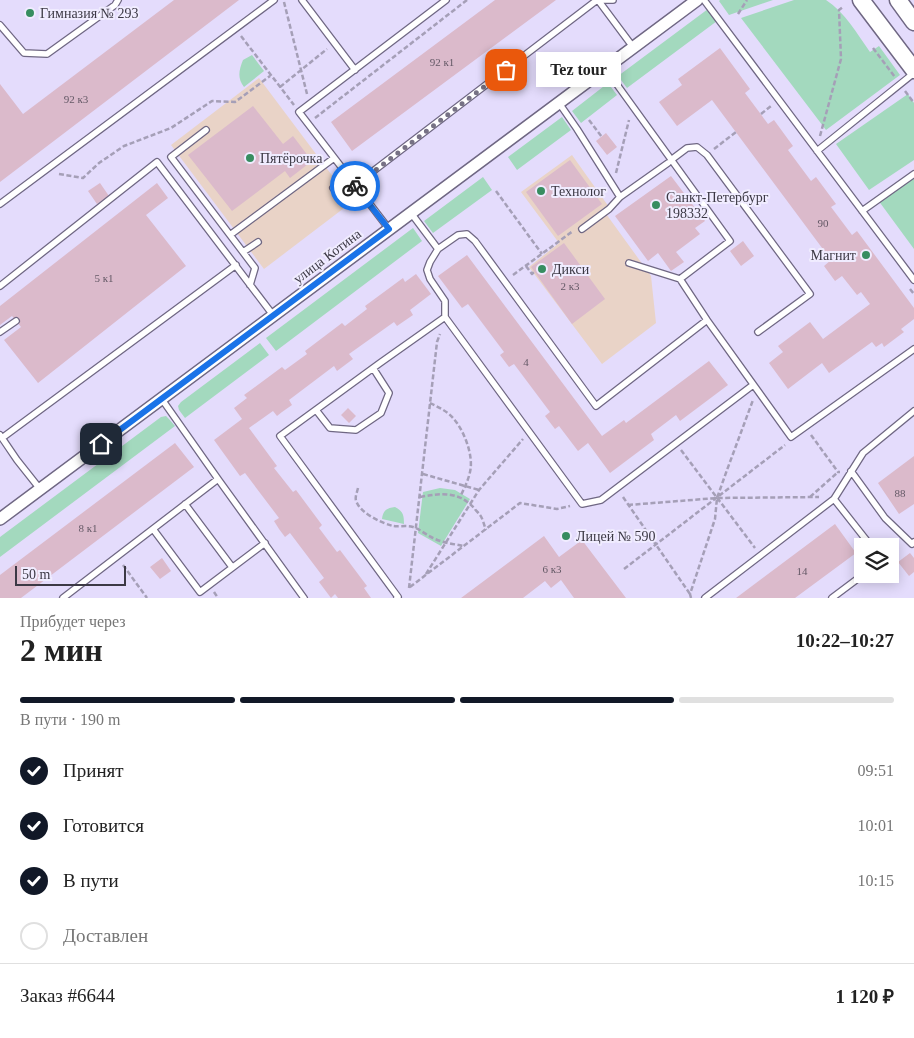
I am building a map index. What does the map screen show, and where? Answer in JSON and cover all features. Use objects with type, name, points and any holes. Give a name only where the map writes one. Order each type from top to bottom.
[{"type":"main road","points":[[861,0],[914,72]]},
{"type":"main road","points":[[898,0],[914,22]]},
{"type":"street","name":"улица Котина","points":[[0,519],[697,0]]},
{"type":"lane","points":[[0,25],[24,53],[47,54],[114,5],[118,0]]},
{"type":"lane","points":[[0,204],[274,0]]},
{"type":"lane","points":[[302,0],[355,70]]},
{"type":"lane","points":[[389,229],[299,112],[446,0]]},
{"type":"lane","points":[[355,185],[598,0],[633,47]]},
{"type":"lane","points":[[603,0],[612,0]]},
{"type":"lane","points":[[704,0],[914,280]]},
{"type":"lane","points":[[605,68],[670,162],[730,241],[680,279]]},
{"type":"lane","points":[[817,150],[914,72]]},
{"type":"lane","points":[[558,103],[577,129],[620,197]]},
{"type":"lane","points":[[206,130],[171,157],[255,268],[250,286]]},
{"type":"lane","points":[[582,229],[609,209],[620,197],[687,148],[697,147],[707,155],[810,294],[758,332]]},
{"type":"lane","points":[[230,235],[334,158]]},
{"type":"lane","points":[[0,286],[157,162],[273,315]]},
{"type":"lane","points":[[862,211],[914,174]]},
{"type":"lane","points":[[333,188],[348,177]]},
{"type":"lane","points":[[411,213],[438,249]]},
{"type":"lane","points":[[708,320],[596,406],[505,281],[475,241],[467,234],[458,235],[438,249],[427,270],[430,279],[445,301],[445,317],[582,504],[601,500],[753,385]]},
{"type":"lane","points":[[243,252],[258,242]]},
{"type":"lane","points":[[629,263],[680,279],[791,438],[914,349]]},
{"type":"lane","points":[[40,489],[1,437],[236,265]]},
{"type":"lane","points":[[397,598],[280,436],[445,317]]},
{"type":"lane","points":[[0,332],[16,321]]},
{"type":"lane","points":[[316,410],[330,428],[356,430],[381,413],[389,393],[373,368]]},
{"type":"lane","points":[[162,398],[304,598]]},
{"type":"lane","points":[[705,598],[834,499],[863,453],[914,411]]},
{"type":"lane","points":[[851,471],[885,518],[913,544]]},
{"type":"lane","points":[[63,598],[218,479]]},
{"type":"lane","points":[[834,499],[866,538]]},
{"type":"lane","points":[[185,504],[232,568]]},
{"type":"lane","points":[[152,530],[200,592],[265,543]]},
{"type":"lane","points":[[832,598],[854,582]]},
{"type":"path","points":[[284,0],[310,105]]},
{"type":"path","points":[[308,123],[466,0]]},
{"type":"path","points":[[738,14],[747,0]]},
{"type":"path","points":[[822,129],[841,59],[839,10],[843,7]]},
{"type":"path","points":[[235,29],[299,112]]},
{"type":"path","points":[[280,87],[335,43]]},
{"type":"path","points":[[873,48],[897,80]]},
{"type":"path","points":[[44,171],[82,178],[99,163],[124,146],[171,128],[212,101],[235,102],[270,76]]},
{"type":"path","points":[[902,87],[914,103]]},
{"type":"path","points":[[761,114],[771,106]]},
{"type":"path","points":[[615,177],[631,113]]},
{"type":"path","points":[[590,120],[602,137]]},
{"type":"path","points":[[707,155],[736,132]]},
{"type":"path","points":[[496,191],[542,254]]},
{"type":"path","points":[[505,281],[573,230],[582,229]]},
{"type":"path","points":[[526,266],[532,274],[534,272]]},
{"type":"path","points":[[445,317],[437,342],[409,588],[520,503],[557,509],[582,504]]},
{"type":"path","points":[[691,596],[715,519],[718,498],[754,398]]},
{"type":"path","points":[[430,403],[452,417],[458,424],[469,450],[470,472],[460,497]]},
{"type":"path","points":[[425,576],[479,490],[529,432]]},
{"type":"path","points":[[808,432],[838,472]]},
{"type":"path","points":[[624,569],[788,443]]},
{"type":"path","points":[[685,455],[756,549]]},
{"type":"path","points":[[809,498],[838,472],[843,472]]},
{"type":"path","points":[[422,474],[479,490]]},
{"type":"path","points":[[358,488],[357,503],[366,513],[384,523],[394,526],[410,526],[446,543],[464,546]]},
{"type":"path","points":[[420,497],[448,494],[460,497],[480,515],[486,530]]},
{"type":"path","points":[[628,505],[718,498],[819,497]]},
{"type":"path","points":[[625,500],[691,596]]},
{"type":"path","points":[[117,557],[147,598]]},
{"type":"shaded area","points":[[259,78],[352,202],[264,269],[171,145]]},
{"type":"shaded area","points":[[572,155],[609,207],[604,211],[651,276],[656,323],[602,364],[529,267],[559,243],[521,192]]},
{"type":"green space","points":[[720,0],[773,0],[729,15]]},
{"type":"green space","points":[[794,0],[826,0],[845,17],[870,52],[879,46],[900,75],[826,130],[741,18]]},
{"type":"green space","points":[[708,9],[717,21],[627,88],[618,76]]},
{"type":"green space","points":[[252,55],[264,71],[244,87],[239,74],[240,67],[243,60]]},
{"type":"green space","points":[[608,83],[617,95],[581,123],[572,111]]},
{"type":"green space","points":[[908,94],[914,103],[914,160],[869,190],[836,144]]},
{"type":"green space","points":[[562,117],[571,130],[517,170],[508,157]]},
{"type":"green space","points":[[914,174],[914,249],[878,200]]},
{"type":"green space","points":[[483,177],[492,190],[433,233],[424,221]]},
{"type":"green space","points":[[413,228],[422,241],[276,351],[266,338]]},
{"type":"green space","points":[[260,343],[269,355],[185,418],[178,406],[181,402]]},
{"type":"green space","points":[[166,416],[175,426],[0,557],[0,537],[161,417]]},
{"type":"green space","points":[[440,488],[455,490],[470,499],[441,546],[418,533],[423,492]]},
{"type":"green space","points":[[395,507],[400,510],[404,518],[404,524],[382,519],[386,510]]},
{"type":"building","points":[[174,0],[239,0],[0,182],[0,84],[23,114]]},
{"type":"building","points":[[495,0],[556,0],[352,151],[331,122]]},
{"type":"building","points":[[720,48],[750,89],[745,93],[768,124],[774,120],[793,146],[788,150],[811,181],[816,177],[836,204],[831,207],[852,235],[857,231],[914,308],[914,319],[901,329],[904,332],[884,347],[882,343],[876,347],[872,342],[829,373],[822,363],[788,389],[769,363],[783,352],[778,346],[810,322],[823,339],[870,304],[861,292],[857,295],[842,276],[835,281],[824,266],[831,260],[712,100],[677,126],[659,102],[682,85],[678,79]]},
{"type":"building","name":"Пятёрочка","points":[[253,106],[283,144],[293,136],[312,161],[290,178],[285,171],[232,211],[188,155]]},
{"type":"building","points":[[606,133],[617,147],[607,155],[596,141]]},
{"type":"building","points":[[570,160],[602,204],[558,236],[526,192]]},
{"type":"building","points":[[671,176],[705,221],[695,228],[700,234],[676,252],[684,262],[671,271],[658,253],[648,261],[615,216]]},
{"type":"building","points":[[100,183],[109,196],[97,204],[88,191]]},
{"type":"building","points":[[157,183],[168,198],[146,215],[186,266],[38,383],[4,340],[21,327],[12,316],[0,325],[0,306]]},
{"type":"building","points":[[743,241],[754,256],[741,266],[730,251]]},
{"type":"building","points":[[564,243],[605,299],[572,324],[531,267]]},
{"type":"building","points":[[467,255],[602,436],[624,420],[626,423],[709,361],[728,385],[680,421],[676,415],[651,434],[654,440],[610,473],[588,443],[578,451],[559,426],[555,429],[545,416],[550,412],[514,364],[509,367],[500,355],[504,352],[468,304],[462,308],[438,276]]},
{"type":"building","points":[[416,274],[431,294],[410,310],[413,315],[397,326],[394,322],[349,354],[353,359],[337,371],[334,366],[289,400],[292,405],[277,416],[273,411],[249,428],[277,466],[274,468],[293,492],[296,490],[322,525],[319,528],[337,552],[340,550],[367,586],[364,588],[371,598],[338,598],[335,594],[331,598],[319,582],[324,578],[290,533],[285,537],[274,521],[279,518],[245,473],[240,476],[214,440],[242,419],[234,408],[247,398],[244,395],[282,367],[285,370],[307,354],[305,351],[342,323],[345,326],[367,309],[365,306],[403,278],[405,282]]},
{"type":"building","points":[[348,408],[356,416],[349,423],[341,415]]},
{"type":"building","points":[[175,443],[194,467],[21,598],[0,598],[0,575]]},
{"type":"building","points":[[914,456],[914,504],[899,514],[878,483]]},
{"type":"building","points":[[835,524],[854,550],[854,554],[795,598],[736,598]]},
{"type":"building","points":[[544,536],[559,557],[582,540],[626,598],[574,598],[561,580],[551,588],[545,581],[523,598],[461,598]]},
{"type":"building","points":[[910,553],[914,558],[914,572],[909,576],[899,561]]},
{"type":"building","points":[[162,558],[171,571],[160,579],[150,567]]},
{"type":"way so far","points":[[355,186],[506,70]]},
{"type":"place","name":"Гимназия № 293","points":[[30,13]]},
{"type":"place","name":"Tez tour","points":[[506,70]]},
{"type":"place","name":"Пятёрочка","points":[[250,158]]},
{"type":"place","name":"Технолог","points":[[541,191]]},
{"type":"place","name":"Санкт-Петербург 198332","points":[[656,205]]},
{"type":"place","name":"Магнит","points":[[866,255]]},
{"type":"place","name":"Дикси","points":[[542,269]]},
{"type":"place","name":"Лицей № 590","points":[[566,536]]},
{"type":"route","points":[[101,444],[389,229],[355,186]]}]
